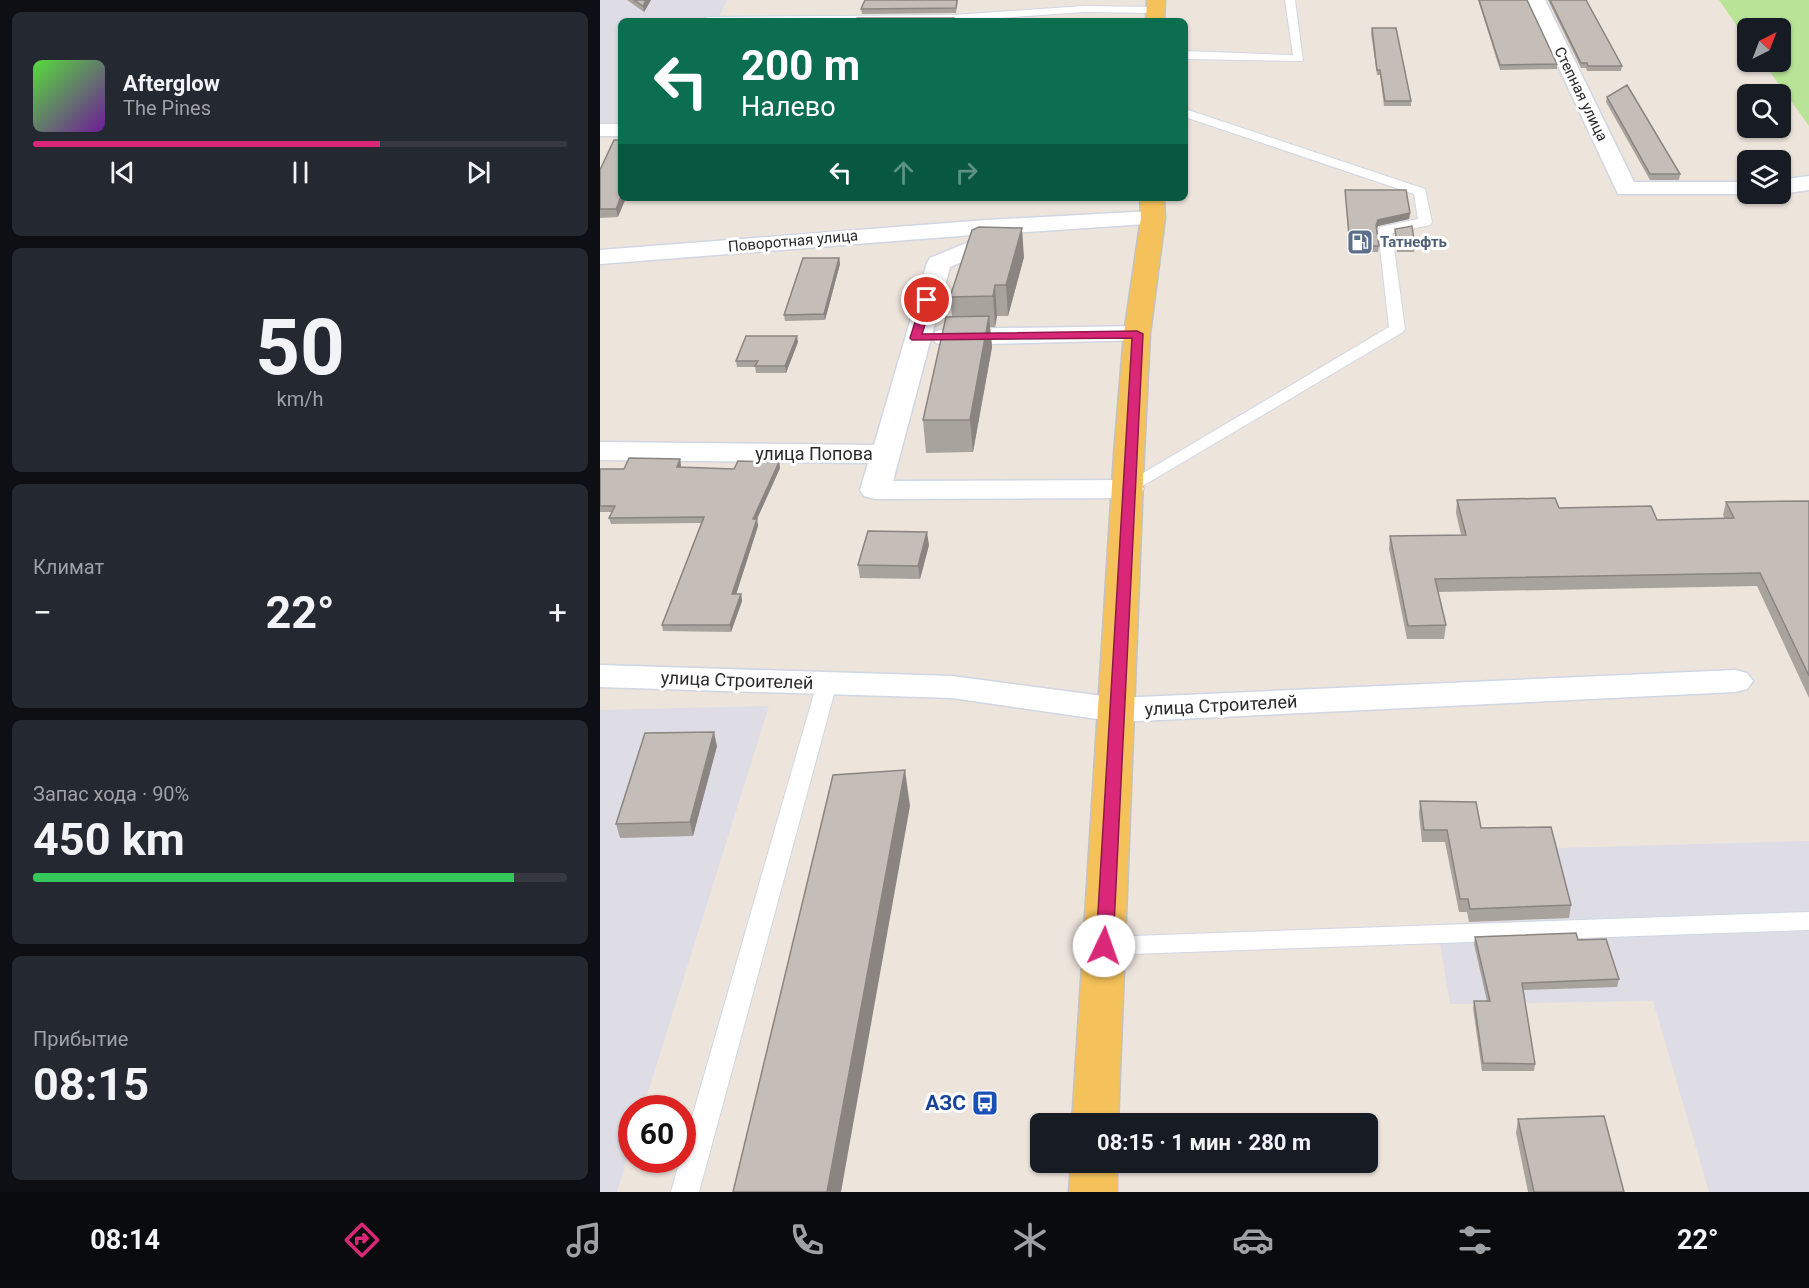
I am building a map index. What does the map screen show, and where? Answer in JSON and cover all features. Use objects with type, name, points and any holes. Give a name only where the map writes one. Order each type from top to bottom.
[{"type":"main road","points":[[1096,1113],[1137,334],[1152,208]]},
{"type":"main road","points":[[1093,1192],[1094,1173]]},
{"type":"street","name":"Степная улица","points":[[1536,0],[1626,189],[1737,189]]},
{"type":"street","points":[[600,130],[618,130]]},
{"type":"street","points":[[1791,185],[1809,183]]},
{"type":"street","points":[[986,227],[1152,208]]},
{"type":"street","name":"Поворотная улица","points":[[600,257],[986,227]]},
{"type":"street","name":"улица Попова","points":[[600,451],[886,454],[916,338],[939,263],[982,245],[986,227]]},
{"type":"street","points":[[916,338],[1137,334]]},
{"type":"street","points":[[886,454],[875,490],[1129,489]]},
{"type":"street","name":"улица Строителей","points":[[600,676],[952,687],[1118,710],[1735,681]]},
{"type":"lane","points":[[1188,55],[1299,59],[1290,0]]},
{"type":"lane","points":[[953,18],[1084,9],[1155,10]]},
{"type":"lane","points":[[1129,489],[1397,329],[1384,230],[1425,222],[1420,192],[1188,115]]},
{"type":"lane","points":[[685,1192],[827,683]]},
{"type":"lane","points":[[1104,946],[1809,921]]},
{"type":"shaded area","points":[[600,0],[727,0],[719,18],[618,18],[618,122],[600,122]]},
{"type":"shaded area","points":[[769,706],[647,1095],[618,1095],[618,1173],[623,1173],[617,1192],[600,1192],[600,710]]},
{"type":"shaded area","points":[[1809,841],[1809,1192],[1709,1192],[1653,1001],[1450,1004],[1437,924],[1543,919],[1521,849]]},
{"type":"green space","points":[[1719,0],[1809,0],[1809,126],[1791,101],[1791,84],[1779,84],[1770,72],[1791,72],[1791,18],[1737,18],[1737,26]]},
{"type":"building","points":[[634,0],[646,0],[643,6]]},
{"type":"building","points":[[865,0],[957,0],[956,8],[861,9]]},
{"type":"building","points":[[1479,0],[1527,0],[1557,64],[1500,65]]},
{"type":"building","points":[[1550,0],[1586,0],[1622,66],[1588,66],[1587,63],[1581,63]]},
{"type":"building","points":[[1372,28],[1396,28],[1411,101],[1385,101],[1380,70],[1377,70]]},
{"type":"building","points":[[1627,85],[1680,174],[1650,174],[1607,97]]},
{"type":"building","points":[[614,140],[618,140],[619,201],[616,209],[600,209],[600,170]]},
{"type":"building","points":[[1345,190],[1406,190],[1410,213],[1378,220],[1376,225],[1379,246],[1350,246]]},
{"type":"building","points":[[1412,226],[1415,246],[1397,246],[1395,229]]},
{"type":"building","points":[[979,227],[1022,228],[1006,285],[995,285],[993,296],[950,297],[972,230]]},
{"type":"building","points":[[803,258],[839,258],[824,314],[784,315]]},
{"type":"building","points":[[989,316],[970,420],[923,420],[946,317]]},
{"type":"building","points":[[746,336],[797,336],[785,366],[755,366],[758,361],[736,361]]},
{"type":"building","points":[[629,458],[680,459],[677,467],[734,469],[738,461],[779,462],[753,519],[757,519],[732,594],[741,594],[730,625],[662,625],[704,517],[609,518],[615,506],[600,506],[600,469],[624,469]]},
{"type":"building","points":[[1555,498],[1559,508],[1651,506],[1657,520],[1734,518],[1726,502],[1809,501],[1809,676],[1760,573],[1435,579],[1446,625],[1408,626],[1390,536],[1466,535],[1457,500]]},
{"type":"building","points":[[868,531],[927,532],[918,566],[858,565]]},
{"type":"building","points":[[714,732],[690,822],[616,824],[645,733]]},
{"type":"building","points":[[905,770],[827,1192],[733,1192],[833,775]]},
{"type":"building","points":[[1420,801],[1476,802],[1481,828],[1551,827],[1571,905],[1470,909],[1468,899],[1460,899],[1447,830],[1424,830]]},
{"type":"building","points":[[1576,933],[1578,940],[1606,939],[1619,979],[1522,983],[1535,1064],[1483,1063],[1474,1001],[1490,1001],[1475,937]]},
{"type":"building","points":[[1604,1116],[1624,1192],[1534,1192],[1518,1119]]},
{"type":"place","name":"Татнефть","points":[[1360,242]]},
{"type":"place","name":"АЗС","points":[[985,1103]]},
{"type":"route","points":[[927,300],[916,338],[1137,334],[1104,946]]}]
